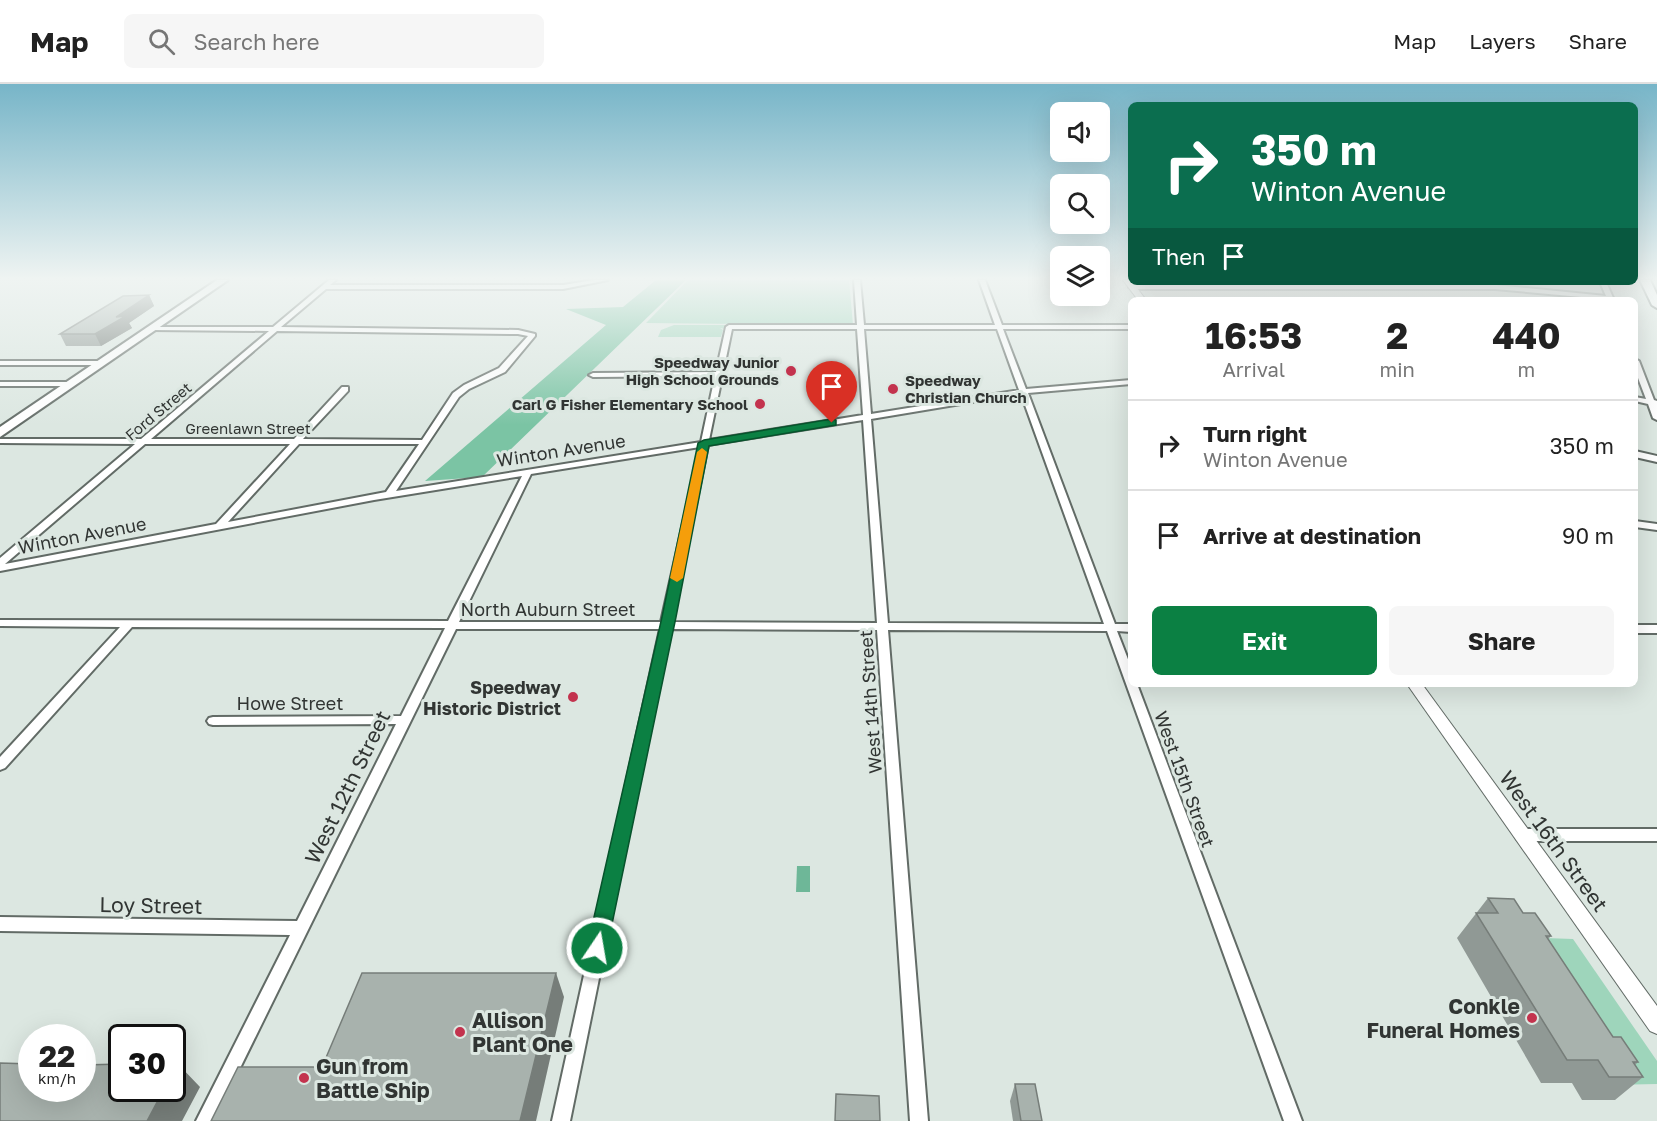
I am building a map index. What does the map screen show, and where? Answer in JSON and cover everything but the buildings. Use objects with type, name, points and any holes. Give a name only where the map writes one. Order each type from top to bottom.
[{"type":"main road","points":[[0,433],[150,328]]},
{"type":"street","points":[[219,328],[273,331],[518,332],[533,335],[521,344],[504,368],[459,392],[389,495]]},
{"type":"street","name":"Ford Street","points":[[0,563],[276,328]]},
{"type":"street","points":[[561,1121],[729,328]]},
{"type":"street","name":"West 14th Street","points":[[861,328],[919,1121]]},
{"type":"street","name":"West 15th Street","points":[[1001,328],[1128,676]]},
{"type":"street","points":[[0,363],[101,363]]},
{"type":"street","points":[[1638,368],[1654,403],[1657,418]]},
{"type":"street","points":[[593,375],[719,375]]},
{"type":"street","name":"Winton Avenue","points":[[0,568],[220,525],[704,443],[1024,392],[1128,382]]},
{"type":"street","points":[[0,384],[71,384]]},
{"type":"street","points":[[220,525],[345,389]]},
{"type":"street","points":[[1638,400],[1654,403]]},
{"type":"street","name":"Greenlawn Street","points":[[0,441],[424,442]]},
{"type":"street","points":[[1638,455],[1657,459]]},
{"type":"street","name":"West 12th Street","points":[[205,1121],[528,472]]},
{"type":"street","points":[[1638,524],[1657,527]]},
{"type":"street","name":"North Auburn Street","points":[[0,623],[1128,628]]},
{"type":"street","points":[[0,765],[130,623]]},
{"type":"street","points":[[1638,629],[1657,629]]},
{"type":"street","name":"West 15th Street","points":[[1132,687],[1293,1121]]},
{"type":"street","name":"West 16th Street","points":[[1416,687],[1657,1024]]},
{"type":"street","name":"Howe Street","points":[[213,721],[403,720]]},
{"type":"street","points":[[1522,834],[1657,834]]},
{"type":"street","name":"Loy Street","points":[[0,924],[301,928]]},
{"type":"shaded area","points":[[602,328],[636,328],[482,477],[425,481]]},
{"type":"shaded area","points":[[661,330],[723,330],[721,337],[658,337]]},
{"type":"shaded area","points":[[797,866],[810,866],[810,892],[796,892]]},
{"type":"shaded area","points":[[1514,937],[1573,939],[1657,1061],[1657,1084],[1610,1085]]},
{"type":"slow traffic","points":[[677,578],[702,452]]},
{"type":"place","name":"Speedway Junior High School Grounds","points":[[791,371]]},
{"type":"place","name":"Speedway Christian Church","points":[[893,389]]},
{"type":"place","name":"Carl G Fisher Elementary School","points":[[760,404]]},
{"type":"place","name":"Speedway Historic District","points":[[573,697]]},
{"type":"place","name":"Conkle Funeral Homes","points":[[1532,1018]]},
{"type":"place","name":"Allison Plant One","points":[[460,1032]]},
{"type":"place","name":"Gun from Battle Ship","points":[[304,1078]]},
{"type":"route","points":[[597,948],[669,617],[704,443],[832,423]]}]
